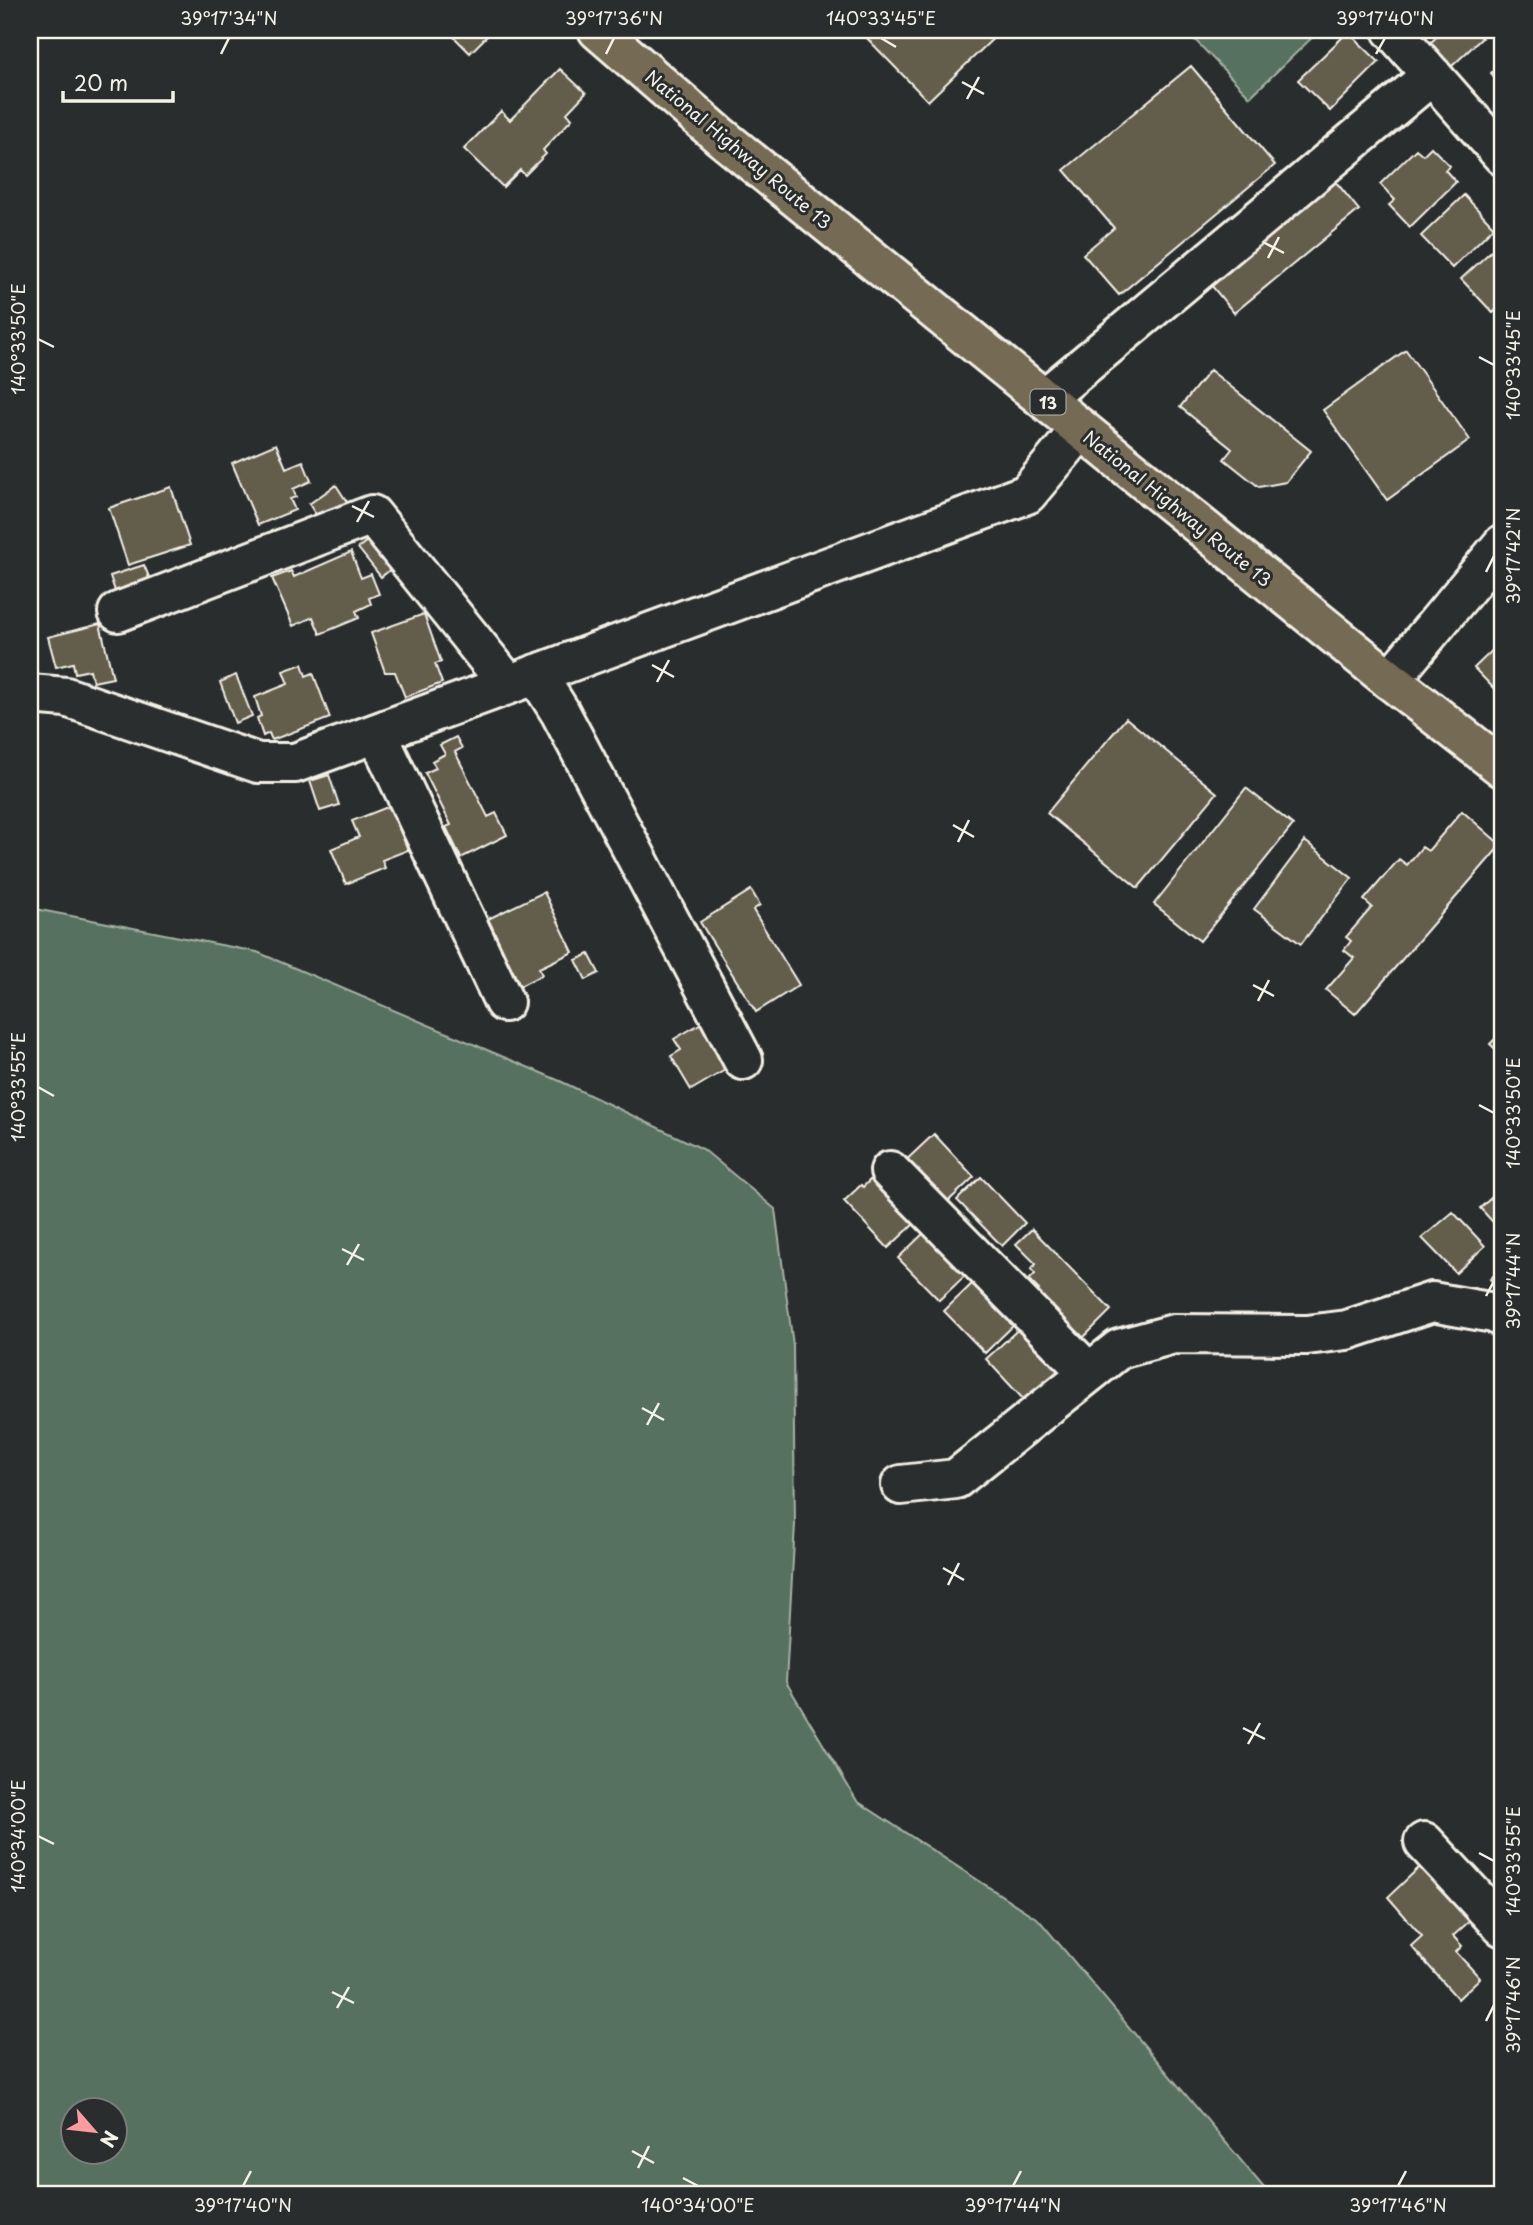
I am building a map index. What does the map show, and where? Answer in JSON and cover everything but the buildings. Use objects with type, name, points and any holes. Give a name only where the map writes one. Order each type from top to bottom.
[{"type":"highway","name":"National Highway Route 13","points":[[598,30],[720,136],[1390,680],[1503,768]]},
{"type":"street","points":[[1392,30],[1503,156]]},
{"type":"street","points":[[1044,399],[1432,75]]},
{"type":"street","points":[[30,694],[66,697],[258,763],[295,763],[1027,494],[1081,429]]},
{"type":"street","points":[[118,612],[372,515],[522,679],[559,712],[743,1060]]},
{"type":"street","points":[[1390,680],[1503,544]]},
{"type":"street","points":[[377,733],[504,1002]]},
{"type":"street","points":[[890,1171],[1089,1373]]},
{"type":"street","points":[[901,1485],[956,1479],[1119,1349],[1174,1334],[1307,1335],[1347,1330],[1432,1302],[1494,1313],[1503,1318]]},
{"type":"street","points":[[1424,1842],[1503,1927]]},
{"type":"green space","points":[[1190,30],[1320,30],[1250,97],[1194,39]]},
{"type":"green space","points":[[30,908],[257,952],[560,1081],[703,1149],[775,1209],[793,1345],[795,1524],[786,1682],[857,1801],[1039,1920],[1270,2195],[30,2195]]}]
